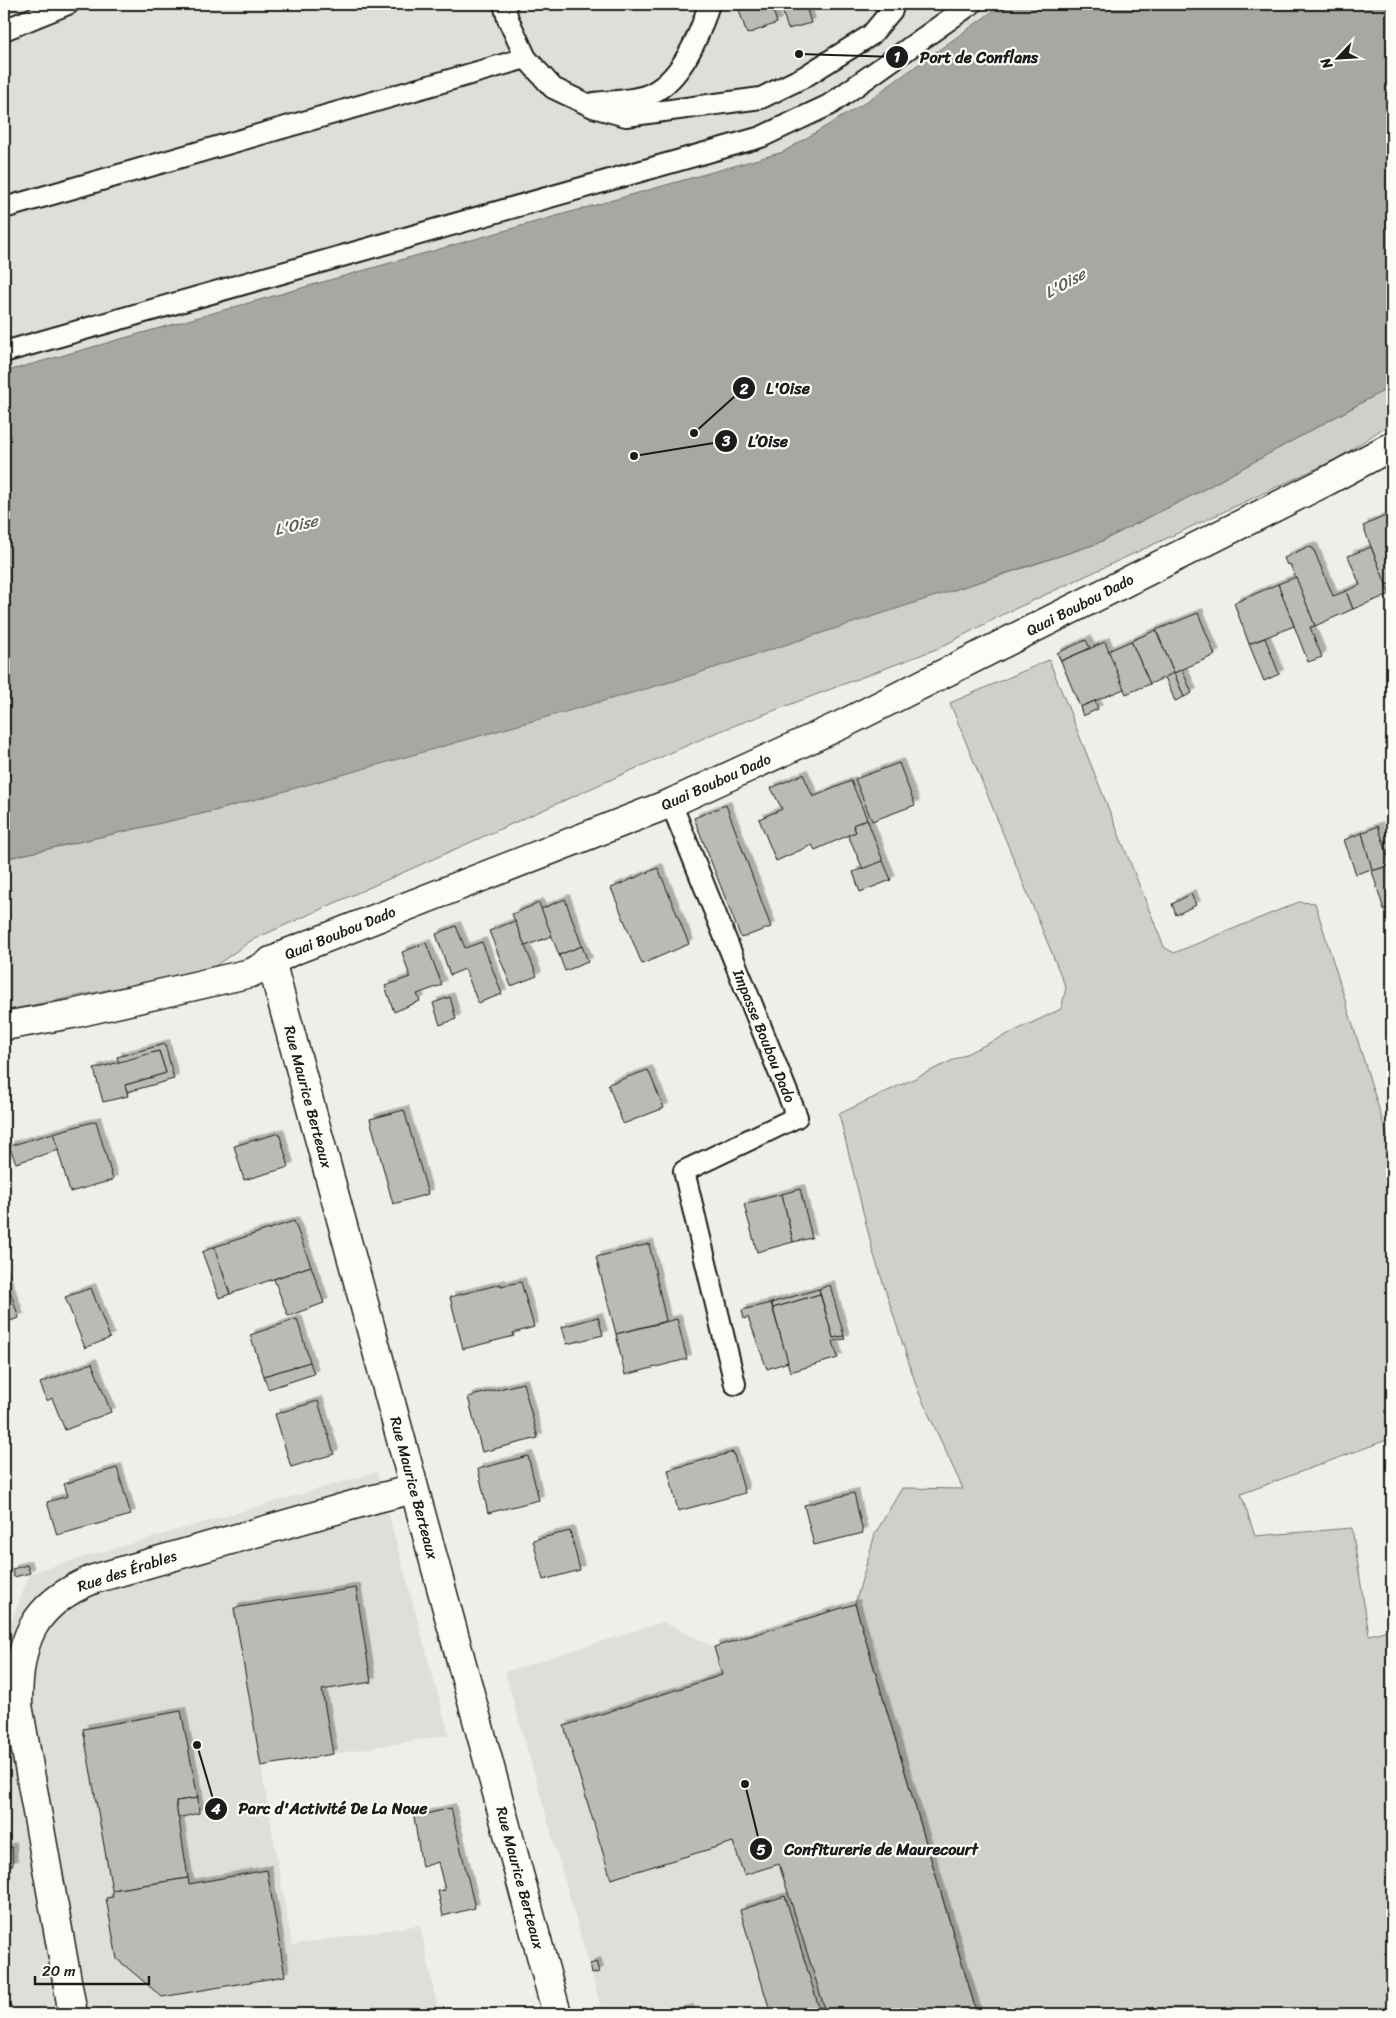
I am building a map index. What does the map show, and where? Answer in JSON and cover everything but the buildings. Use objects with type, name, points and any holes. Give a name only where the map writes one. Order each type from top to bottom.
[{"type":"street","name":"Quai Boubou Dado","points":[[4,1026],[72,1014],[251,973],[271,961],[671,803],[851,720],[1327,482],[1392,446]]},
{"type":"street","name":"Rue Maurice Berteaux","points":[[271,961],[557,2014]]},
{"type":"street","name":"Rue des Érables","points":[[73,2014],[18,1705],[11,1677],[29,1633],[38,1619],[62,1594],[78,1585],[168,1557],[414,1489]]},
{"type":"lane","points":[[4,30],[68,4]]},
{"type":"lane","points":[[504,4],[508,19],[526,58],[553,88],[585,104],[626,116],[761,98],[804,77],[871,34],[892,10],[894,4]]},
{"type":"lane","points":[[585,104],[650,95],[667,84],[684,60],[700,30],[709,4]]},
{"type":"lane","points":[[4,352],[761,137],[829,105],[970,4]]},
{"type":"lane","points":[[4,208],[526,58]]},
{"type":"lane","name":"Impasse Boubou Dado","points":[[671,803],[797,1116],[684,1171],[735,1384]]},
{"type":"shaded area","points":[[4,4],[1003,4],[863,104],[783,152],[4,373]]},
{"type":"shaded area","points":[[1392,386],[1392,422],[1339,458],[1004,614],[939,648],[715,733],[252,940],[208,971],[4,1011],[4,859],[218,810],[999,576],[1096,544],[1199,492]]},
{"type":"shaded area","points":[[1049,660],[1164,947],[1174,953],[1299,902],[1315,903],[1392,1151],[1392,1438],[1241,1494],[1255,1536],[1352,1528],[1369,1635],[1392,1629],[1392,2014],[977,2014],[855,1604],[875,1534],[902,1488],[963,1489],[918,1391],[873,1252],[839,1114],[1061,1009],[1066,988],[950,703]]},
{"type":"shaded area","points":[[377,1472],[449,1735],[261,1766],[292,1945],[420,1925],[439,2014],[4,2014],[4,1642],[30,1573]]},
{"type":"shaded area","points":[[855,1604],[977,2014],[603,2014],[505,1672],[663,1622],[715,1647]]},
{"type":"water","points":[[1003,4],[1392,4],[1392,386],[1199,492],[1096,544],[674,681],[218,810],[4,859],[4,372],[783,152],[863,104]]},
{"type":"place","name":"Port de Conflans","points":[[799,54]]},
{"type":"place","name":"L'Oise","points":[[694,433]]},
{"type":"place","name":"L’Oise","points":[[634,456]]},
{"type":"place","name":"Parc d'Activité De La Noue","points":[[197,1745]]},
{"type":"place","name":"Confiturerie de Maurecourt","points":[[745,1784]]}]
